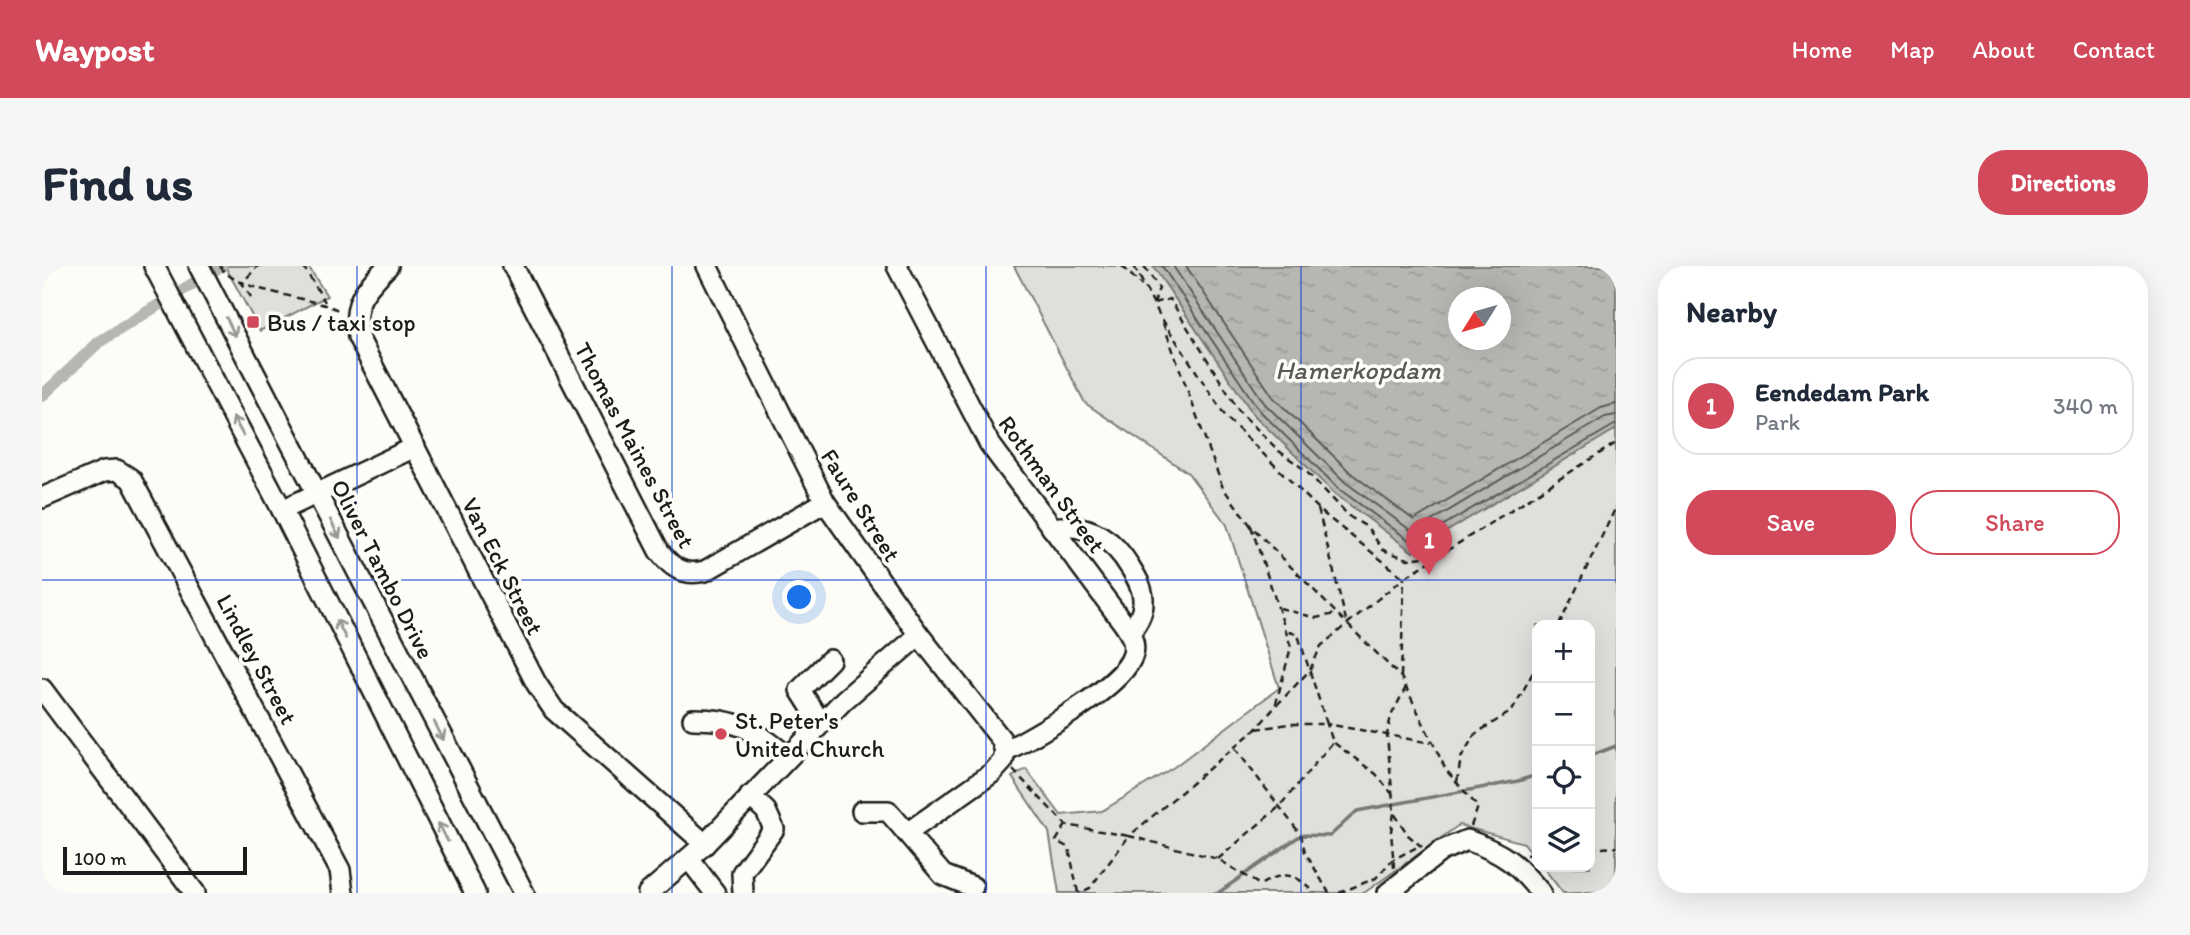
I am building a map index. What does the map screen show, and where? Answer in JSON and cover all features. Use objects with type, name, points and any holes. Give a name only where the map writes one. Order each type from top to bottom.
[{"type":"street","points":[[154,266],[282,510],[475,893]]},
{"type":"street","name":"Oliver Tambo Drive","points":[[199,266],[524,893]]},
{"type":"street","points":[[355,320],[362,295],[388,266]]},
{"type":"street","name":"Thomas Maines Street","points":[[513,266],[659,551],[675,569],[685,573],[705,571],[825,502]]},
{"type":"street","name":"Faure Street","points":[[707,266],[825,502],[919,635],[1001,739],[1004,756]]},
{"type":"street","name":"Rothman Street","points":[[897,266],[989,443],[1132,642]]},
{"type":"street","name":"Van Eck Street","points":[[355,320],[367,358],[513,641],[554,710],[705,844]]},
{"type":"street","points":[[282,510],[415,447]]},
{"type":"street","name":"Lindley Street","points":[[42,498],[104,471],[117,470],[131,479],[143,496],[340,870],[343,893]]},
{"type":"street","points":[[907,833],[992,773],[1004,756],[1043,732],[1120,674],[1141,615],[1143,595],[1124,557],[1112,543],[1090,530],[1070,525],[1052,528]]},
{"type":"street","points":[[648,893],[673,884],[689,859],[787,756],[919,635]]},
{"type":"street","points":[[821,723],[800,690],[830,660]]},
{"type":"street","points":[[42,689],[195,893]]},
{"type":"street","points":[[694,719],[725,719],[749,728],[787,756]]},
{"type":"street","points":[[744,893],[742,873],[774,829],[774,822],[766,811],[750,796]]},
{"type":"street","points":[[862,811],[888,811],[943,875],[974,887]]},
{"type":"street","points":[[1392,889],[1441,851],[1467,840],[1500,852],[1515,862],[1541,893]]},
{"type":"street","points":[[689,859],[715,893]]},
{"type":"path","points":[[220,266],[243,283],[326,304],[355,320]]},
{"type":"path","points":[[243,283],[258,266]]},
{"type":"path","points":[[303,266],[326,304]]},
{"type":"path","points":[[1122,266],[1144,288]]},
{"type":"path","points":[[1134,266],[1160,316],[1223,488],[1251,526],[1401,677],[1431,743],[1457,782],[1478,807],[1467,840]]},
{"type":"path","points":[[1144,266],[1159,288],[1154,303]]},
{"type":"path","points":[[243,283],[251,297]]},
{"type":"path","points":[[1154,303],[1170,299],[1239,411],[1279,451],[1305,470],[1350,517],[1367,527],[1383,550],[1408,559],[1441,554]]},
{"type":"path","points":[[1160,316],[1226,417],[1318,509],[1404,578]]},
{"type":"path","points":[[1089,893],[1129,836],[1256,729],[1310,670],[1321,646],[1404,578],[1616,443]]},
{"type":"path","points":[[1561,620],[1616,508]]},
{"type":"path","points":[[1318,509],[1347,624]]},
{"type":"path","points":[[1251,526],[1291,647],[1275,707]]},
{"type":"path","points":[[1401,677],[1404,578]]},
{"type":"path","points":[[1280,608],[1316,618],[1336,614]]},
{"type":"path","points":[[1287,630],[1298,635],[1333,741],[1376,774],[1392,795]]},
{"type":"path","points":[[1457,782],[1461,758],[1475,734],[1512,711],[1532,674]]},
{"type":"path","points":[[1392,889],[1391,831],[1394,813],[1387,735],[1391,716],[1406,687]]},
{"type":"path","points":[[1256,729],[1289,724],[1327,724],[1431,743]]},
{"type":"path","points":[[1218,859],[1279,807],[1333,741]]},
{"type":"path","points":[[1235,748],[1301,835],[1305,852],[1329,893]]},
{"type":"path","points":[[1004,756],[1066,825],[1129,836],[1218,859],[1260,885],[1277,874],[1300,878],[1315,893]]},
{"type":"path","points":[[1394,813],[1419,846],[1441,851]]},
{"type":"path","points":[[1066,825],[1056,841],[1069,848],[1078,893],[1090,888]]},
{"type":"path","points":[[1339,893],[1376,878],[1392,860],[1419,846]]},
{"type":"path","points":[[1595,849],[1616,847]]},
{"type":"shaded area","points":[[225,266],[308,266],[327,296],[260,331]]},
{"type":"shaded area","points":[[1014,266],[1616,266],[1616,893],[1563,893],[1547,872],[1595,872],[1595,620],[1532,620],[1532,853],[1524,843],[1459,825],[1364,893],[1059,893],[1049,832],[1012,777],[1026,769],[1061,815],[1102,811],[1174,767],[1279,688],[1227,525],[1188,473],[1085,403]]},
{"type":"water","name":"Hamerkopdam","points":[[1153,266],[1616,266],[1616,429],[1413,552],[1335,494],[1254,415]]},
{"type":"waterway","points":[[42,396],[99,342],[221,266]]},
{"type":"waterway","points":[[1595,754],[1616,746]]},
{"type":"waterway","points":[[1218,893],[1301,835],[1330,836],[1357,811],[1532,777]]},
{"type":"place","name":"Bus / taxi stop","points":[[253,322]]},
{"type":"place","name":"Eendedam Park","points":[[1429,575]]},
{"type":"place","name":"St. Peter's United Church","points":[[721,734]]}]
